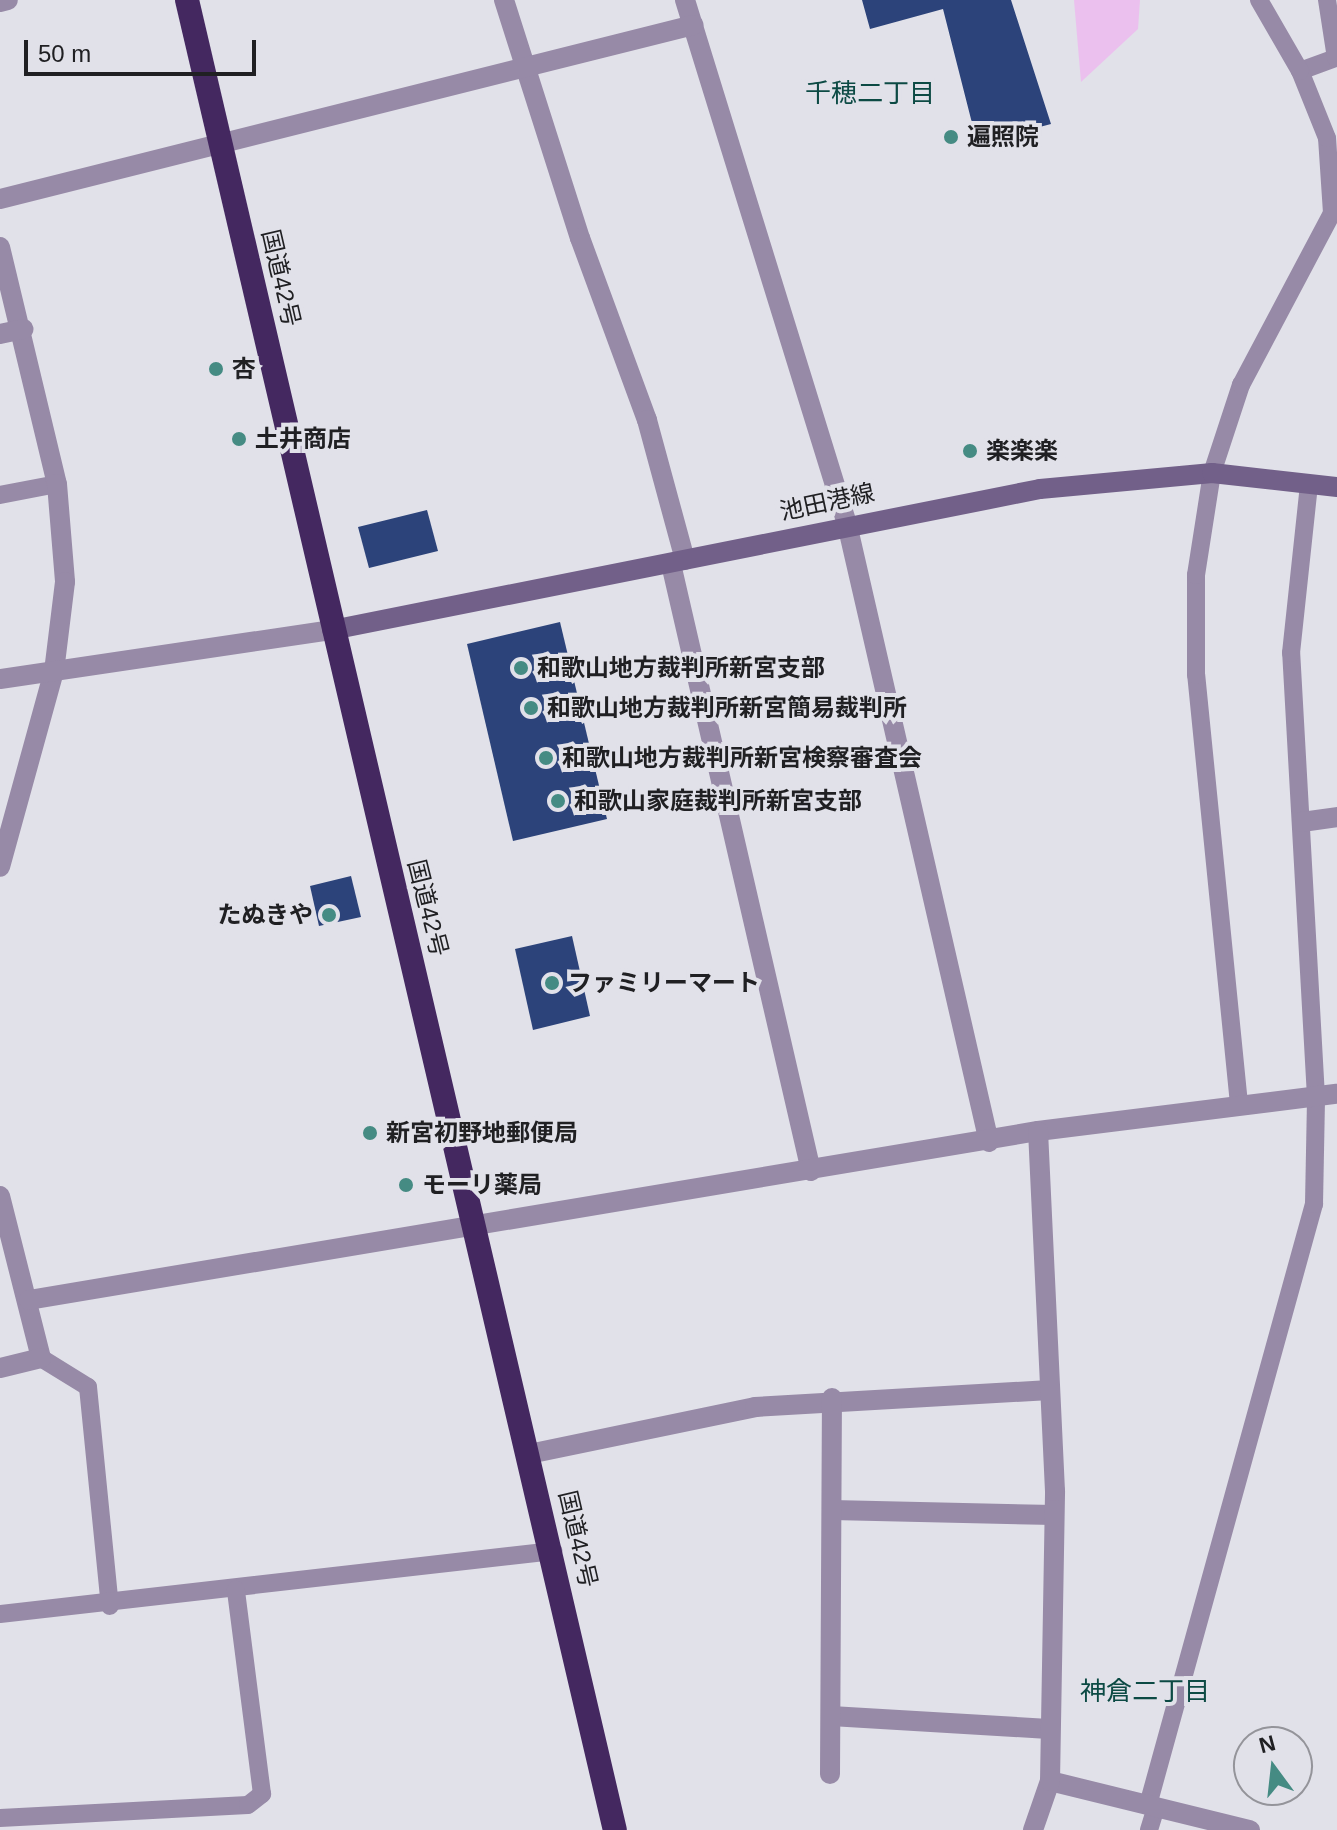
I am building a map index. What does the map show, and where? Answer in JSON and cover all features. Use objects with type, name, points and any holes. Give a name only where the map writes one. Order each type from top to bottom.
[{"type":"highway","name":"国道42号","points":[[187,0],[332,630],[553,1551],[615,1830]]},
{"type":"main road","name":"池田港線","points":[[332,630],[678,562],[847,524],[1069,484],[1212,473],[1337,487]]},
{"type":"street","points":[[0,2],[8,0]]},
{"type":"street","points":[[504,0],[647,420],[811,1171]]},
{"type":"street","points":[[685,0],[847,524],[989,1142]]},
{"type":"street","points":[[0,199],[693,25]]},
{"type":"street","points":[[0,247],[23,329],[57,484],[65,582],[54,671],[0,867]]},
{"type":"street","points":[[0,334],[23,329]]},
{"type":"street","points":[[0,679],[332,630]]},
{"type":"street","points":[[1302,822],[1337,817]]},
{"type":"street","points":[[29,1300],[989,1142],[1038,1131],[1337,1094]]},
{"type":"street","points":[[1033,1830],[1050,1781],[1054,1515],[1046,1390],[1038,1131]]},
{"type":"street","points":[[0,1196],[29,1300],[41,1358],[0,1368]]},
{"type":"street","points":[[529,1454],[699,1415],[832,1398],[1046,1390]]},
{"type":"street","points":[[830,1774],[832,1398]]},
{"type":"street","points":[[832,1510],[1054,1515]]},
{"type":"street","points":[[831,1716],[1049,1729]]},
{"type":"street","points":[[1050,1781],[1152,1806],[1221,1828],[1250,1830]]},
{"type":"lane","points":[[1239,1104],[1196,675],[1196,575],[1212,473],[1262,338],[1332,213],[1327,138],[1300,71],[1259,0]]},
{"type":"lane","points":[[1300,71],[1336,58],[1327,0]]},
{"type":"lane","points":[[0,495],[57,484]]},
{"type":"lane","points":[[1149,1830],[1152,1806],[1301,1267],[1314,1204],[1316,1097],[1291,653],[1309,484]]},
{"type":"lane","points":[[41,1358],[88,1387],[110,1606]]},
{"type":"lane","points":[[0,1614],[110,1606],[553,1551]]},
{"type":"lane","points":[[0,1818],[248,1805],[262,1794],[236,1590]]},
{"type":"shaded area","points":[[1074,0],[1140,0],[1138,29],[1081,82]]},
{"type":"building","points":[[862,0],[1011,0],[1051,124],[986,141],[982,124],[973,127],[943,9],[870,29]]},
{"type":"building","points":[[427,510],[438,551],[369,568],[358,527]]},
{"type":"building","points":[[560,622],[607,819],[513,841],[467,644]]},
{"type":"building","points":[[351,876],[361,917],[319,926],[310,886]]},
{"type":"building","name":"ファミリーマート","points":[[572,936],[590,1016],[533,1030],[515,949]]},
{"type":"place","name":"遍照院","points":[[951,137]]},
{"type":"place","name":"杏","points":[[216,369]]},
{"type":"place","name":"土井商店","points":[[239,439]]},
{"type":"place","name":"楽楽楽","points":[[970,451]]},
{"type":"place","name":"和歌山地方裁判所新宮支部","points":[[521,668]]},
{"type":"place","name":"和歌山地方裁判所新宮簡易裁判所","points":[[531,708]]},
{"type":"place","name":"和歌山地方裁判所新宮検察審査会","points":[[546,758]]},
{"type":"place","name":"和歌山家庭裁判所新宮支部","points":[[558,801]]},
{"type":"place","name":"たぬきや","points":[[329,915]]},
{"type":"place","name":"ファミリーマート","points":[[552,983]]},
{"type":"place","name":"新宮初野地郵便局","points":[[370,1133]]},
{"type":"place","name":"モーリ薬局","points":[[406,1185]]},
{"type":"district","name":"千穂二丁目","points":[[870,94]]},
{"type":"district","name":"神倉二丁目","points":[[1145,1692]]}]
